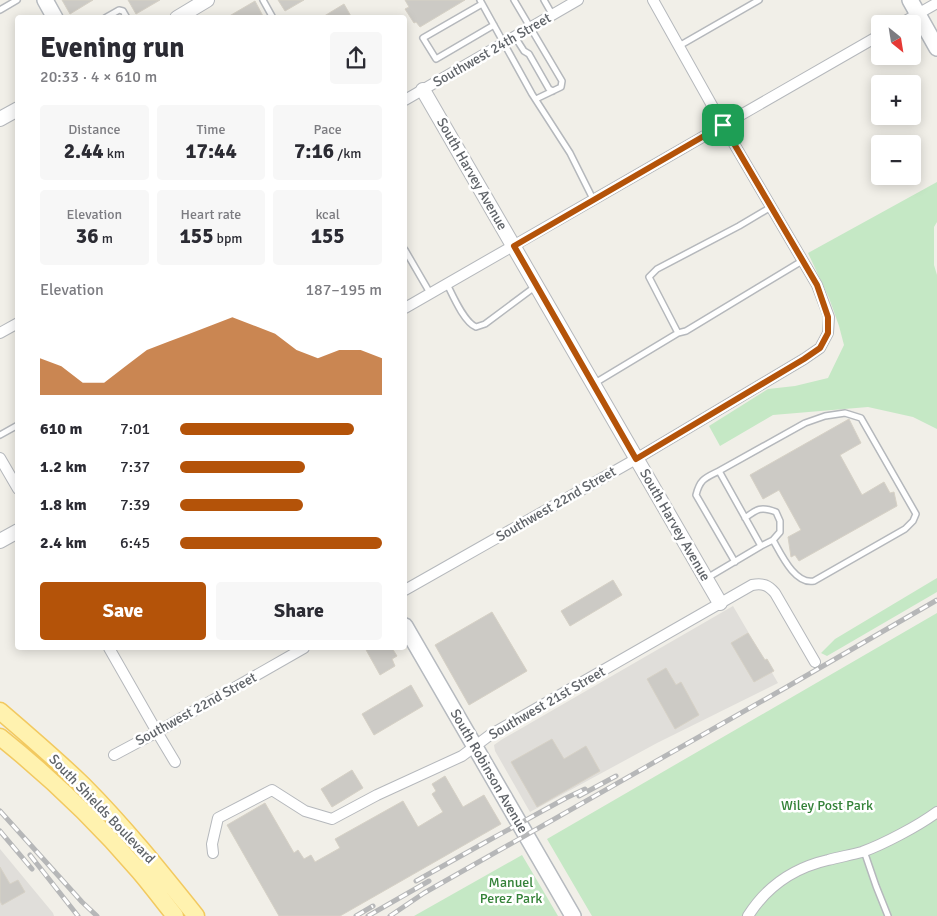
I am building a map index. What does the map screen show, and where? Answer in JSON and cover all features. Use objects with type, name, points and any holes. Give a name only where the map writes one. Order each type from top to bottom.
[{"type":"main road","points":[[45,0],[53,15]]},
{"type":"main road","points":[[910,0],[937,48]]},
{"type":"main road","name":"South Robinson Avenue","points":[[407,629],[572,916]]},
{"type":"main road","name":"South Shields Boulevard","points":[[0,711],[43,747],[104,807],[151,859],[196,916]]},
{"type":"main road","name":"South Shields Boulevard","points":[[0,737],[29,760],[91,819],[139,871],[175,916]]},
{"type":"street","points":[[182,15],[207,0]]},
{"type":"street","name":"Southwest 24th Street","points":[[407,99],[578,0]]},
{"type":"street","points":[[653,0],[802,260]]},
{"type":"street","points":[[918,14],[937,3]]},
{"type":"street","points":[[407,307],[871,40]]},
{"type":"street","name":"South Harvey Avenue","points":[[423,90],[720,603]]},
{"type":"street","points":[[0,119],[15,111]]},
{"type":"street","name":"Southwest 22nd Street","points":[[407,589],[636,459],[820,348],[828,333],[828,317],[817,285],[802,260]]},
{"type":"street","points":[[0,333],[15,325]]},
{"type":"street","points":[[0,458],[15,483]]},
{"type":"street","points":[[0,541],[15,533]]},
{"type":"street","points":[[720,603],[752,585],[761,584],[768,586],[778,598],[815,662]]},
{"type":"street","name":"Southwest 21st Street","points":[[213,853],[212,844],[218,818],[272,790],[305,811],[332,820],[377,795],[462,756],[490,735],[720,603]]},
{"type":"street","points":[[109,650],[175,762]]},
{"type":"street","name":"Southwest 22nd Street","points":[[114,755],[300,650]]},
{"type":"street","points":[[748,916],[770,889],[797,871],[827,860],[864,851],[906,831],[937,812]]},
{"type":"lane","points":[[0,10],[17,0]]},
{"type":"lane","points":[[263,0],[271,15]]},
{"type":"lane","points":[[514,0],[562,81],[561,87],[536,99]]},
{"type":"lane","points":[[544,0],[553,15]]},
{"type":"lane","points":[[679,46],[759,0]]},
{"type":"lane","points":[[494,25],[436,59],[423,38],[481,2],[536,99],[570,153],[594,200]]},
{"type":"lane","points":[[110,15],[119,10],[123,11],[125,15]]},
{"type":"lane","points":[[515,37],[529,54],[549,89],[553,91]]},
{"type":"lane","points":[[678,333],[649,277],[656,269],[771,207]]},
{"type":"lane","points":[[407,254],[430,294]]},
{"type":"lane","points":[[593,384],[678,333],[686,331],[802,260]]},
{"type":"lane","points":[[447,284],[466,319],[471,325],[476,327],[484,324],[536,286]]},
{"type":"lane","points":[[735,562],[696,495],[699,484],[704,478],[806,423],[825,416],[846,413],[861,418],[916,514],[913,521],[905,529],[814,581],[808,582],[800,579],[789,567],[773,540]]},
{"type":"lane","points":[[0,435],[15,427]]},
{"type":"lane","points":[[719,471],[762,546]]},
{"type":"lane","points":[[706,579],[773,540],[780,532],[780,521],[776,512],[768,508],[758,509],[745,518]]},
{"type":"lane","points":[[864,851],[888,916]]},
{"type":"shaded area","points":[[733,606],[778,683],[657,743],[530,812],[495,751],[494,745]]},
{"type":"shaded area","points":[[0,849],[53,913],[54,916],[0,916]]},
{"type":"green space","points":[[937,182],[934,265],[937,275],[937,429],[913,417],[868,407],[773,415],[720,446],[709,426],[768,389],[795,386],[828,378],[844,345],[829,298],[808,253]]},
{"type":"green space","points":[[937,578],[937,592],[827,656],[821,653],[835,639]]},
{"type":"green space","name":"Wiley Post Park","points":[[937,613],[937,916],[592,916],[547,839]]},
{"type":"green space","name":"Manuel Perez Park","points":[[522,855],[558,916],[414,916]]},
{"type":"building","points":[[62,0],[93,0],[70,14]]},
{"type":"building","points":[[128,0],[160,0],[136,14]]},
{"type":"building","points":[[278,0],[304,0],[285,11]]},
{"type":"building","points":[[405,0],[465,0],[420,27],[416,22],[414,23],[405,9],[409,7]]},
{"type":"building","points":[[255,1],[262,15],[231,15]]},
{"type":"building","points":[[344,4],[350,15],[326,15]]},
{"type":"building","points":[[849,419],[861,443],[840,455],[862,495],[884,482],[890,493],[894,492],[897,506],[799,561],[795,555],[791,557],[788,537],[801,530],[779,490],[763,499],[750,475]]},
{"type":"building","points":[[613,580],[622,595],[570,626],[561,611]]},
{"type":"building","points":[[492,612],[527,671],[469,705],[435,645]]},
{"type":"building","points":[[748,633],[774,671],[754,682],[731,643]]},
{"type":"building","points":[[366,650],[393,650],[397,656],[392,659],[395,666],[380,675]]},
{"type":"building","points":[[666,668],[676,685],[681,682],[699,715],[675,729],[647,679]]},
{"type":"building","points":[[411,685],[423,706],[374,735],[362,714]]},
{"type":"building","points":[[552,739],[564,759],[586,746],[600,771],[537,807],[511,762]]},
{"type":"building","points":[[352,770],[363,788],[332,807],[321,789]]},
{"type":"building","points":[[445,776],[463,807],[484,795],[501,824],[340,916],[279,916],[227,825],[265,803],[294,853],[298,850],[304,859],[311,855],[315,862],[340,848],[335,839],[403,801],[418,827],[443,812],[432,794],[436,791],[432,784]]},
{"type":"building","points":[[0,867],[10,884],[18,880],[25,892],[2,905],[0,901]]},
{"type":"railway","points":[[390,916],[424,893],[937,600]]},
{"type":"railway","points":[[579,796],[616,776]]},
{"type":"railway","points":[[416,881],[585,789]]},
{"type":"railway","points":[[0,811],[82,902],[97,916]]},
{"type":"railway","points":[[0,831],[32,869]]},
{"type":"railway","points":[[30,855],[78,916]]},
{"type":"railway","points":[[368,916],[429,881]]},
{"type":"railway","points":[[356,916],[373,906]]},
{"type":"route","points":[[723,125],[817,285],[828,317],[828,333],[820,348],[804,359],[636,459],[514,246],[723,125]]}]
